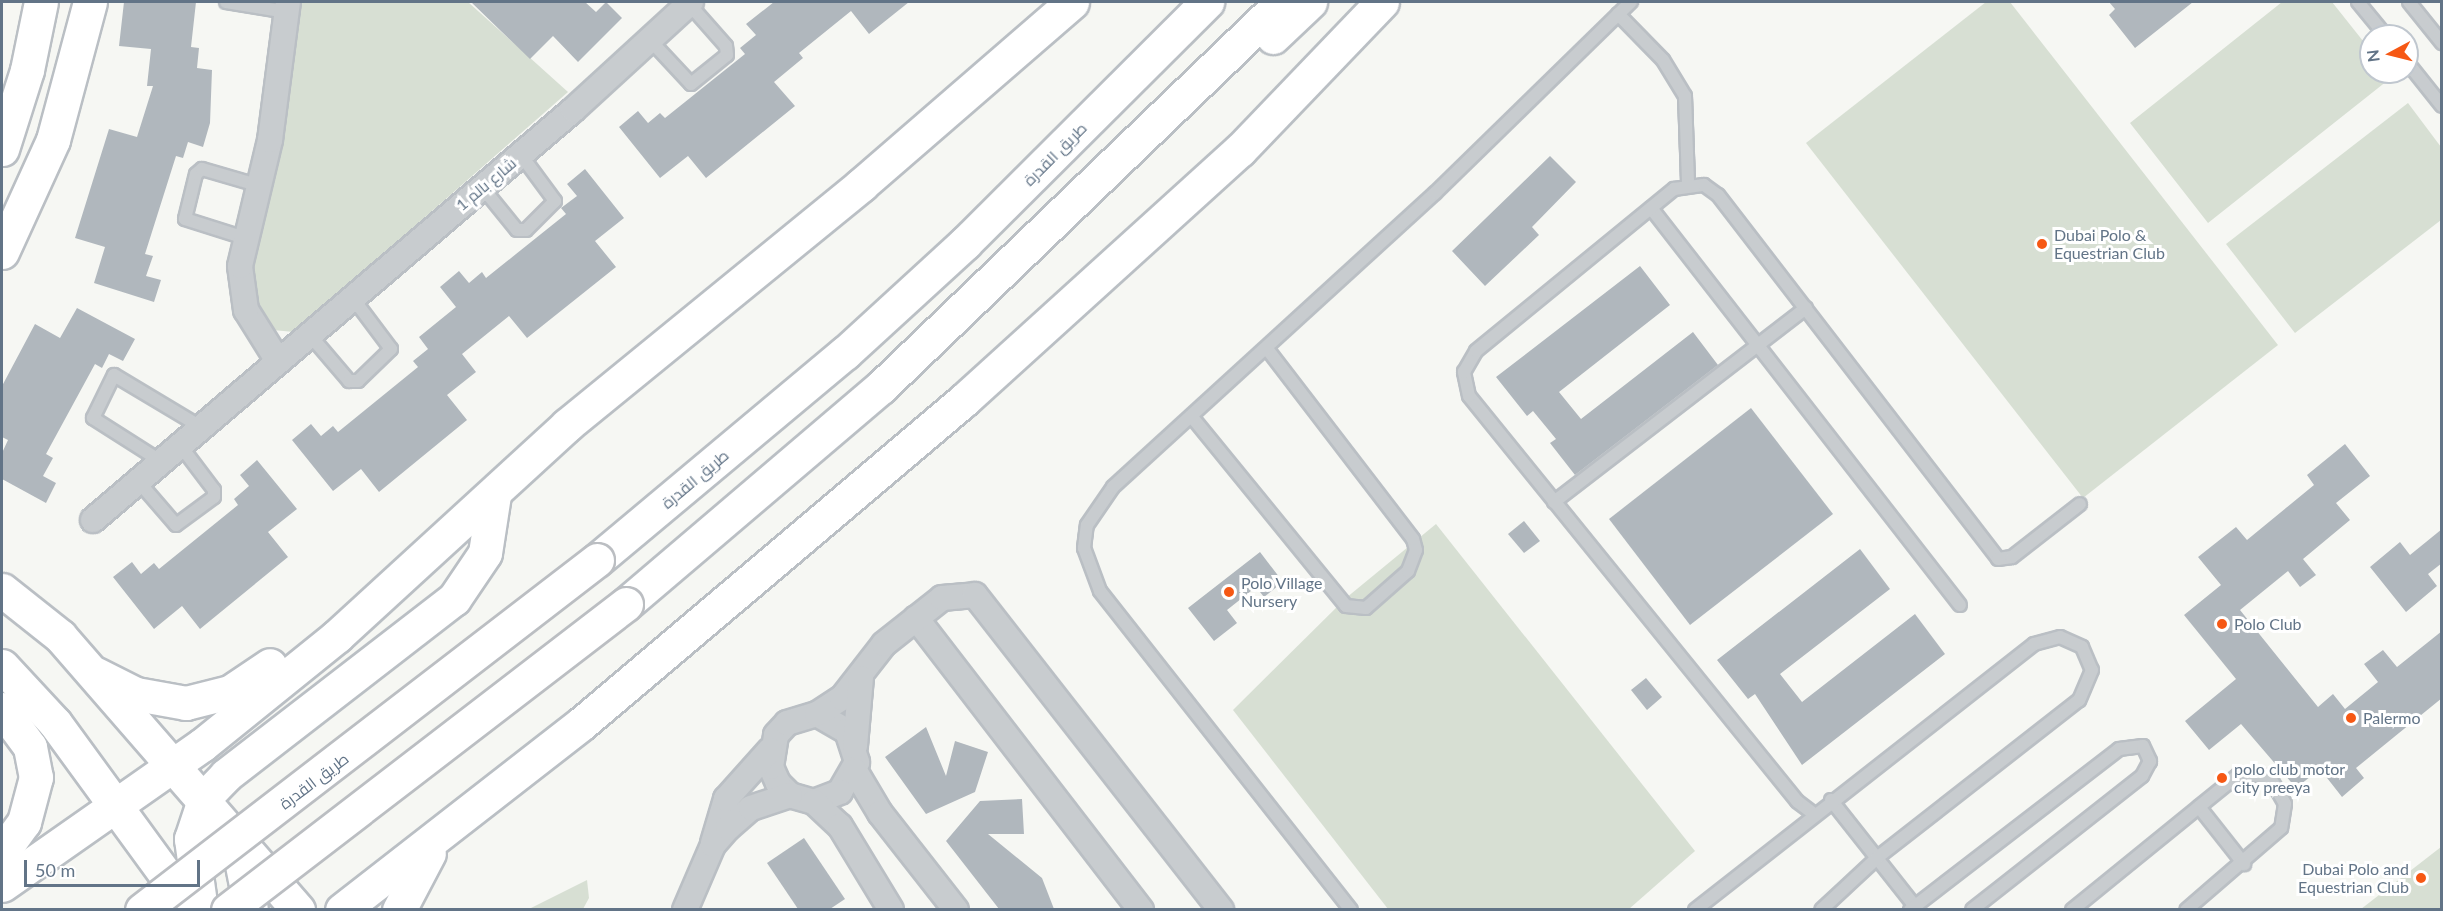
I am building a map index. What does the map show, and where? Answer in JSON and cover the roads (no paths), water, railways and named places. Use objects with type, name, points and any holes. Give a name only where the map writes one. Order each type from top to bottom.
[{"type":"main road","points":[[2,149],[27,70],[41,2]]},
{"type":"main road","points":[[2,252],[53,140],[90,2]]},
{"type":"main road","points":[[2,885],[175,764],[337,636],[494,495],[567,425],[861,185],[1072,2]]},
{"type":"main road","name":"طريق القدرة","points":[[142,909],[597,560],[836,360],[965,243],[1207,2]]},
{"type":"main road","points":[[228,909],[626,604],[881,387],[1282,2]]},
{"type":"main road","points":[[1198,85],[1252,53],[1310,2]]},
{"type":"main road","points":[[342,909],[454,825],[707,620],[964,400],[1224,166],[1382,2]]},
{"type":"main road","points":[[201,909],[190,839],[205,797],[226,775],[453,599],[485,553],[494,495]]},
{"type":"main road","points":[[2,590],[60,636],[96,674],[205,797],[298,909]]},
{"type":"main road","points":[[96,674],[160,700],[208,700],[244,684],[295,649],[337,636]]},
{"type":"main road","points":[[2,666],[55,723],[191,909]]},
{"type":"main road","points":[[2,709],[30,747],[36,777],[24,822],[2,852]]},
{"type":"main road","points":[[399,909],[415,873],[454,825]]},
{"type":"main road","points":[[236,835],[251,909]]},
{"type":"street","name":"شارع بالم 1","points":[[93,520],[521,155],[690,3]]},
{"type":"street","points":[[278,361],[252,323],[242,296],[245,238],[260,186],[279,94],[288,7]]},
{"type":"street","points":[[694,905],[726,799],[770,750],[787,723],[817,714],[861,678],[885,644],[916,618],[952,593],[984,601],[1221,909]]},
{"type":"street","points":[[916,618],[1141,909]]},
{"type":"street","points":[[861,678],[855,771],[880,813],[956,909]]},
{"type":"street","points":[[817,714],[847,730],[855,746]]},
{"type":"street","points":[[770,750],[771,767],[790,795]]},
{"type":"street","points":[[814,802],[840,792],[855,771]]},
{"type":"street","points":[[713,845],[751,807],[790,795],[814,802],[840,826],[891,909]]},
{"type":"lane","points":[[226,2],[288,7]]},
{"type":"lane","points":[[1351,909],[1089,571],[1084,548],[1097,504],[1267,349],[1631,2]]},
{"type":"lane","points":[[2358,2],[2376,24]]},
{"type":"lane","points":[[2409,2],[2442,43]]},
{"type":"lane","points":[[650,40],[691,84],[726,55],[726,45],[690,3]]},
{"type":"lane","points":[[1618,14],[1663,60],[1685,96],[1688,183]]},
{"type":"lane","points":[[2419,77],[2442,106]]},
{"type":"lane","points":[[482,187],[517,230],[526,230],[555,201],[521,155]]},
{"type":"lane","points":[[245,238],[185,219],[196,174],[202,169],[260,186]]},
{"type":"lane","points":[[1814,814],[1797,801],[1469,396],[1464,372],[1476,351],[1651,208],[1688,183],[1704,185],[1718,195],[1998,559],[2012,557],[2080,504]]},
{"type":"lane","points":[[1651,208],[1960,605]]},
{"type":"lane","points":[[309,334],[349,381],[358,381],[391,349],[352,297]]},
{"type":"lane","points":[[1554,502],[1806,308]]},
{"type":"lane","points":[[1192,417],[1346,606],[1366,608],[1408,570],[1415,561],[1413,539],[1267,349]]},
{"type":"lane","points":[[162,462],[93,418],[114,375],[201,427]]},
{"type":"lane","points":[[138,481],[176,525],[214,497],[214,490],[180,445]]},
{"type":"lane","points":[[1695,909],[2034,644],[2060,637],[2082,647],[2091,670],[2079,700],[1877,858],[1821,909]]},
{"type":"lane","points":[[1832,800],[1914,908],[2119,748],[2143,746],[2150,761],[2142,776],[1972,909]]},
{"type":"lane","points":[[2072,909],[2199,807],[2248,772],[2276,783],[2285,804],[2281,828],[2244,864],[2186,909]]},
{"type":"lane","points":[[2199,807],[2244,864]]},
{"type":"place","name":"Dubai Polo & Equestrian Club","points":[[2042,244]]},
{"type":"place","name":"Polo Village Nursery","points":[[1229,592]]},
{"type":"place","name":"Polo Club","points":[[2222,624]]},
{"type":"place","name":"Palermo","points":[[2351,718]]},
{"type":"place","name":"polo club motor city preeya","points":[[2222,778]]},
{"type":"place","name":"Dubai Polo and Equestrian Club","points":[[2421,878]]}]
